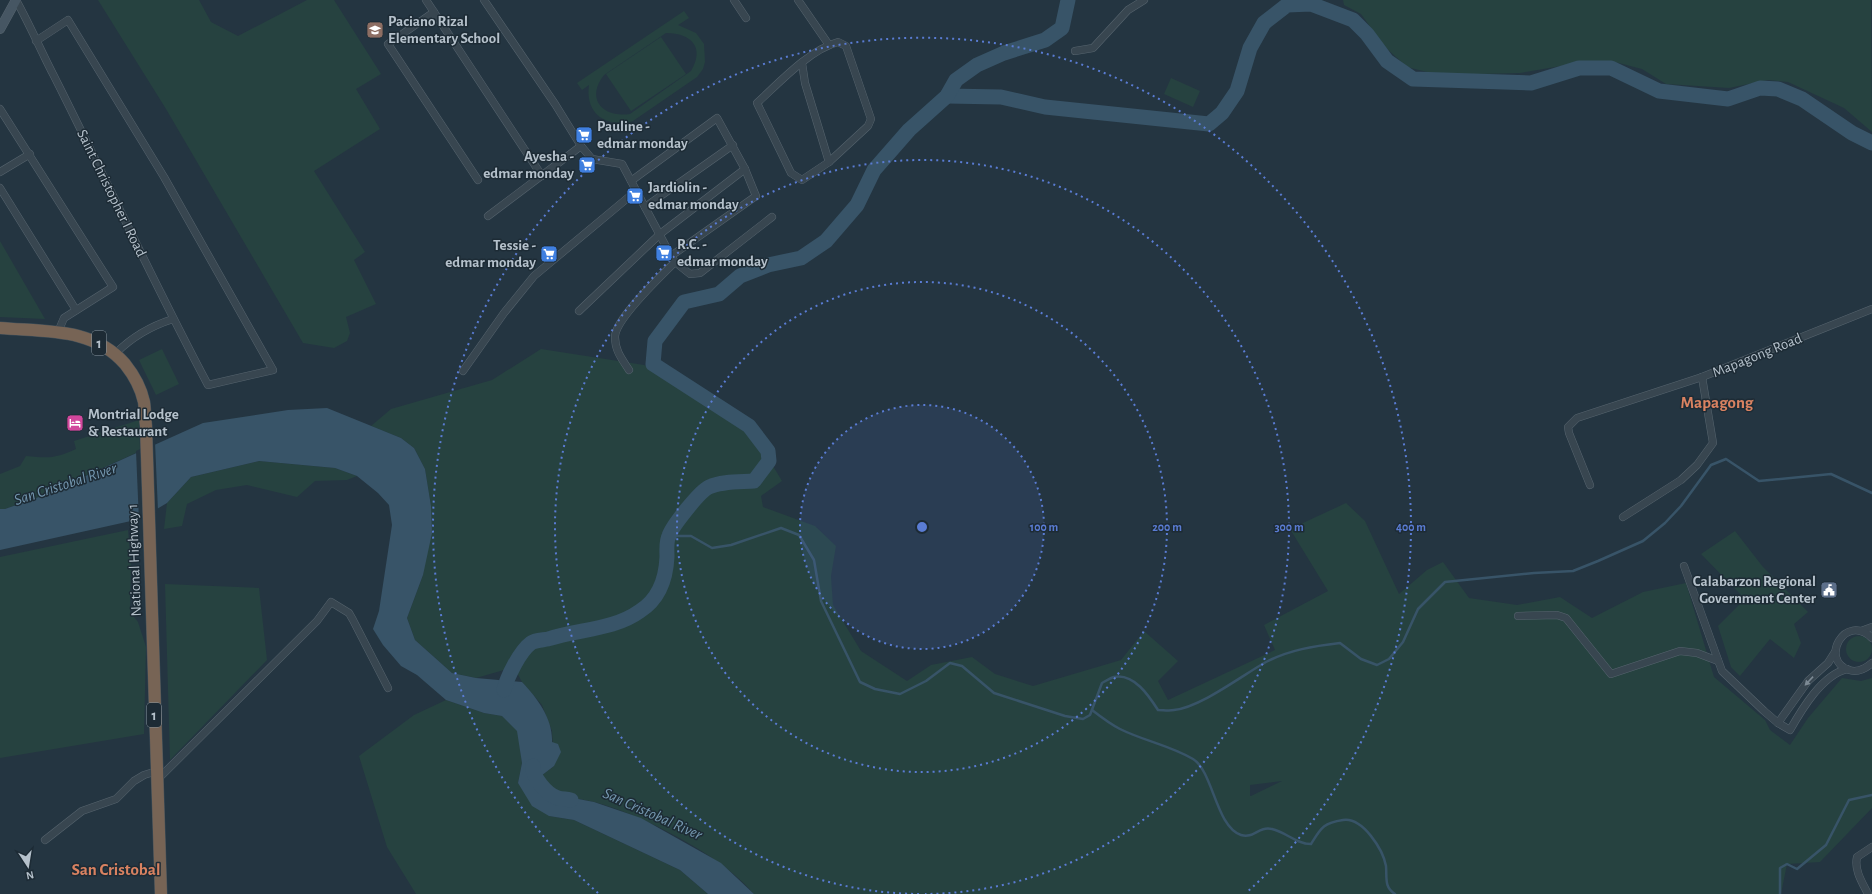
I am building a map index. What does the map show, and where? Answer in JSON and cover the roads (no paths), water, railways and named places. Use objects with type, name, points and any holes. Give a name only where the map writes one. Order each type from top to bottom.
[{"type":"highway","name":"National Highway 1","points":[[0,328],[58,332],[87,338],[116,353],[137,382],[143,400],[146,426],[150,535],[161,894]]},
{"type":"main road","points":[[0,29],[16,0]]},
{"type":"street","name":"Saint Christopher I Road","points":[[16,0],[36,41],[173,320],[208,385],[273,370],[164,177],[68,20],[36,41]]},
{"type":"street","points":[[426,0],[542,176]]},
{"type":"street","points":[[484,0],[555,104],[581,146],[592,159],[622,164],[673,259],[690,274],[700,273],[772,217]]},
{"type":"street","points":[[734,0],[746,18]]},
{"type":"street","points":[[798,0],[829,45]]},
{"type":"street","points":[[1075,51],[1093,48],[1128,10],[1144,0]]},
{"type":"street","points":[[434,12],[388,44],[478,180]]},
{"type":"street","points":[[838,42],[846,46],[871,118],[868,126],[829,162],[802,180],[791,173],[757,103],[802,63],[829,45],[838,42]]},
{"type":"street","points":[[802,63],[805,83],[829,162]]},
{"type":"street","points":[[0,109],[30,154],[113,287],[64,318],[58,332]]},
{"type":"street","points":[[629,370],[617,353],[615,337],[616,329],[637,301],[673,259],[756,196],[746,168],[717,118],[631,181]]},
{"type":"street","points":[[645,207],[733,145]]},
{"type":"street","points":[[488,216],[581,146]]},
{"type":"street","points":[[0,172],[30,154]]},
{"type":"street","points":[[579,311],[660,234],[746,168]]},
{"type":"street","points":[[0,188],[76,310]]},
{"type":"street","points":[[463,371],[504,313],[534,276],[636,191]]},
{"type":"street","name":"Mapagong Road","points":[[1623,517],[1681,480],[1697,465],[1713,443],[1702,377],[1872,309]]},
{"type":"street","points":[[116,353],[126,343],[143,332],[173,320]]},
{"type":"street","points":[[1590,485],[1569,433],[1568,427],[1572,422],[1597,410],[1702,377]]},
{"type":"street","points":[[1684,566],[1722,671],[1778,723],[1790,730],[1804,706],[1836,671],[1847,669],[1860,670],[1872,663]]},
{"type":"street","points":[[45,840],[82,811],[116,800],[134,781],[144,775],[157,776],[317,621],[331,602],[349,613],[388,688]]},
{"type":"street","points":[[1518,616],[1557,615],[1566,618],[1611,674],[1680,651],[1697,653],[1718,661]]},
{"type":"street","points":[[1778,723],[1808,681],[1828,663],[1835,652],[1838,640],[1842,635],[1848,632],[1861,631],[1872,627]]},
{"type":"street","points":[[1861,631],[1872,638]]},
{"type":"street","points":[[1835,652],[1841,665],[1847,669]]},
{"type":"street","points":[[1868,894],[1857,871],[1856,863],[1857,857],[1872,847]]},
{"type":"water","points":[[327,408],[401,438],[414,448],[425,469],[431,506],[432,533],[423,575],[407,618],[415,640],[452,673],[476,678],[522,682],[528,689],[539,702],[547,717],[552,734],[552,742],[558,744],[561,752],[554,766],[541,776],[539,786],[547,793],[594,802],[641,818],[721,863],[754,894],[708,894],[680,870],[574,820],[549,816],[532,806],[518,783],[522,763],[517,731],[502,716],[484,713],[446,700],[417,675],[401,666],[383,645],[373,629],[379,611],[392,525],[389,505],[378,493],[357,476],[335,468],[259,461],[191,477],[167,503],[140,519],[0,550],[0,509],[5,509],[39,497],[203,423],[288,410]]},
{"type":"waterway","points":[[504,690],[518,658],[533,642],[607,626],[630,617],[647,606],[657,594],[663,580],[667,557],[667,543],[671,531],[693,502],[705,490],[714,485],[731,482],[754,481],[769,461],[768,451],[749,426],[653,364],[655,341],[684,302],[719,294],[740,276],[768,265],[801,258],[826,241],[857,205],[874,170],[909,130],[947,96],[956,80],[977,65],[1004,53],[1045,40],[1062,28],[1068,0]]},
{"type":"waterway","points":[[947,96],[1001,97],[1045,107],[1209,124],[1222,113],[1237,91],[1250,48],[1264,23],[1287,5],[1311,4],[1353,20],[1367,34],[1387,61],[1413,79],[1531,83],[1579,68],[1611,68],[1659,91],[1728,99],[1760,88],[1778,89],[1802,99],[1852,133],[1872,143]]},
{"type":"waterway","points":[[668,536],[691,536],[712,548],[731,545],[781,528],[799,535],[814,560],[821,601],[860,682],[875,689],[900,694],[926,681],[950,663],[962,666],[994,693],[1065,716],[1083,719],[1090,715],[1102,683],[1114,677],[1128,678],[1134,682],[1145,692],[1158,710],[1174,710],[1185,708],[1208,697],[1266,662],[1284,654],[1302,649],[1340,643],[1361,659],[1377,665],[1389,659],[1403,642],[1418,609],[1445,582],[1534,573],[1573,571],[1598,561],[1643,541],[1665,523],[1681,506],[1711,465],[1726,459],[1759,481],[1831,474],[1872,493]]},
{"type":"waterway","points":[[1092,710],[1109,723],[1120,729],[1175,750],[1193,759],[1200,765],[1220,811],[1226,821],[1233,830],[1241,835],[1245,836],[1263,829],[1272,829],[1301,842],[1311,844],[1320,830],[1331,823],[1350,820],[1358,824],[1371,836],[1381,852],[1386,866],[1386,878],[1388,885],[1391,891],[1395,894]]},
{"type":"waterway","name":"San Cristobal River","points":[[533,766],[535,775],[541,785],[549,793],[558,798],[571,800]]},
{"type":"waterway","points":[[1780,894],[1780,868],[1787,864],[1797,869],[1826,845],[1849,800],[1872,795]]},
{"type":"place","name":"Paciano Rizal Elementary School","points":[[375,30]]},
{"type":"place","name":"Pauline - edmar monday","points":[[584,135]]},
{"type":"place","name":"Ayesha - edmar monday","points":[[587,165]]},
{"type":"place","name":"Jardiolin - edmar monday","points":[[635,196]]},
{"type":"place","name":"R.C. - edmar monday","points":[[664,253]]},
{"type":"place","name":"Tessie - edmar monday","points":[[549,254]]},
{"type":"place","name":"Montrial Lodge & Restaurant","points":[[75,423]]},
{"type":"place","name":"Calabarzon Regional Government Center","points":[[1829,590]]},
{"type":"district","name":"Mapagong","points":[[1717,402]]},
{"type":"district","name":"San Cristobal","points":[[116,869]]}]
